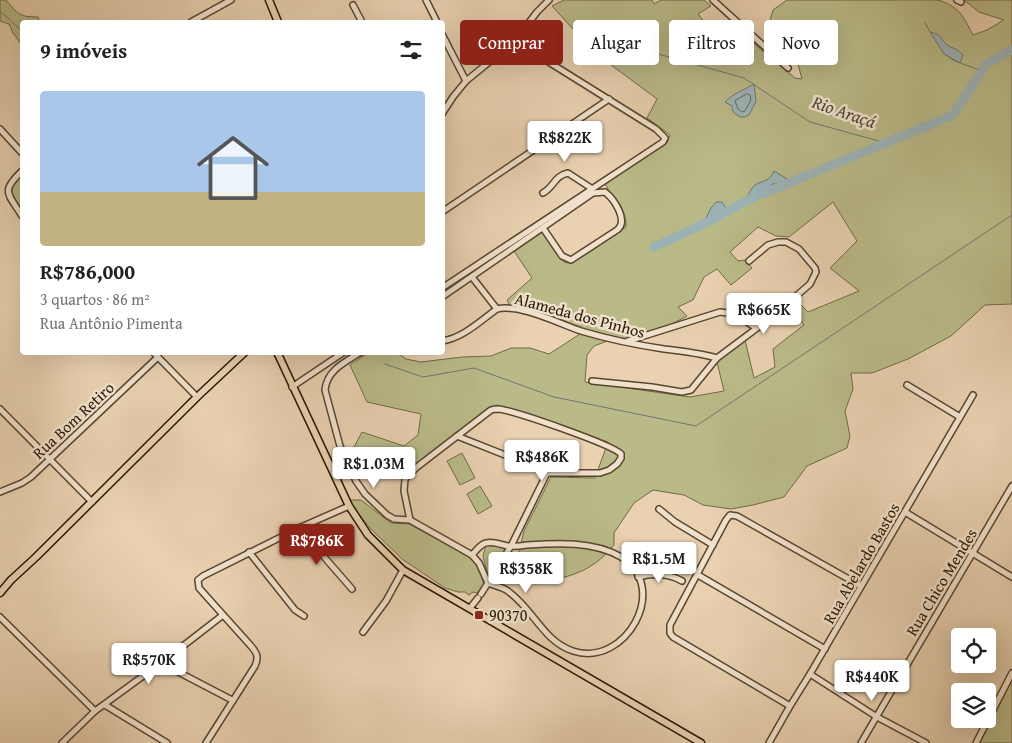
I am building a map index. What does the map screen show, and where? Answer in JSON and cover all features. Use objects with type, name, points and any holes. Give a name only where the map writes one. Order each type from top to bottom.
[{"type":"main road","points":[[269,0],[277,20]]},
{"type":"main road","points":[[0,592],[242,355]]},
{"type":"main road","points":[[278,355],[348,506],[368,535],[403,570],[701,743]]},
{"type":"street","points":[[195,20],[232,0]]},
{"type":"street","points":[[426,0],[436,20]]},
{"type":"street","points":[[531,20],[549,0]]},
{"type":"street","points":[[714,0],[788,68]]},
{"type":"street","points":[[353,4],[361,20]]},
{"type":"street","points":[[445,40],[466,81]]},
{"type":"street","points":[[445,109],[466,81],[486,65]]},
{"type":"street","points":[[445,286],[663,142],[666,138],[656,129],[554,65]]},
{"type":"street","points":[[445,210],[609,99]]},
{"type":"street","points":[[0,129],[20,151]]},
{"type":"street","points":[[20,173],[10,183],[8,188],[9,194],[20,213]]},
{"type":"street","points":[[543,193],[550,188],[556,178],[568,173],[591,188]]},
{"type":"street","points":[[445,295],[596,191],[605,192],[617,205],[622,219],[621,227],[571,260],[562,256],[543,228]]},
{"type":"street","points":[[592,381],[682,392],[694,388],[717,358],[773,316],[810,284],[816,272],[815,268],[798,249],[786,242],[768,244],[749,261]]},
{"type":"street","name":"Alameda dos Pinhos","points":[[472,277],[497,309]]},
{"type":"street","name":"Alameda dos Pinhos","points":[[445,340],[464,333],[497,309],[503,308],[516,309],[547,318],[582,331],[717,358]]},
{"type":"street","points":[[625,341],[720,312],[735,314],[756,328]]},
{"type":"street","points":[[292,387],[340,355]]},
{"type":"street","points":[[356,355],[336,368],[326,381],[326,395],[336,434],[356,481],[365,494],[387,515],[394,519],[410,520],[472,555],[479,562],[488,583],[509,591],[519,600],[540,628],[559,644],[573,651],[597,652],[612,647],[624,638],[641,612],[643,597],[638,577],[632,567],[621,556],[589,546],[565,543],[510,546],[486,542],[472,555]]},
{"type":"street","points":[[158,357],[197,397]]},
{"type":"street","name":"Rua Bom Retiro","points":[[0,492],[22,483],[50,460],[158,357]]},
{"type":"street","points":[[907,385],[960,417]]},
{"type":"street","name":"Rua Abelardo Bastos","points":[[769,743],[973,395]]},
{"type":"street","points":[[410,520],[404,491],[405,479],[417,467],[457,436],[491,410],[498,409],[601,444],[621,454],[621,458],[609,470],[600,473],[547,473],[525,462],[457,436]]},
{"type":"street","points":[[0,410],[92,502]]},
{"type":"street","points":[[470,608],[488,583],[510,546],[547,473]]},
{"type":"street","name":"Rua Chico Mendes","points":[[861,743],[1012,486]]},
{"type":"street","points":[[206,743],[258,659],[254,650],[199,588],[198,580],[249,552],[348,506]]},
{"type":"street","points":[[659,509],[675,522],[713,545]]},
{"type":"street","points":[[905,512],[1012,577]]},
{"type":"street","points":[[790,706],[672,637],[670,633],[670,624],[726,520],[733,514],[861,586]]},
{"type":"street","points":[[299,528],[352,589]]},
{"type":"street","points":[[249,552],[295,610],[304,616]]},
{"type":"street","points":[[36,557],[42,562]]},
{"type":"street","points":[[363,632],[386,601],[403,570]]},
{"type":"street","points":[[638,577],[660,574],[669,575],[682,581]]},
{"type":"street","points":[[698,575],[825,649]]},
{"type":"street","points":[[62,742],[95,711],[161,663],[222,615]]},
{"type":"street","points":[[0,617],[95,711]]},
{"type":"street","points":[[161,663],[232,700]]},
{"type":"street","points":[[976,743],[1012,673]]},
{"type":"street","points":[[810,674],[877,716],[926,743]]},
{"type":"street","points":[[105,705],[167,743]]},
{"type":"green space","points":[[0,0],[6,0],[16,12],[38,17],[39,20],[20,20],[20,42],[9,24],[0,21]]},
{"type":"green space","points":[[564,0],[652,0],[654,4],[661,0],[704,0],[711,6],[698,14],[703,20],[669,20],[669,65],[754,65],[754,44],[764,52],[764,65],[780,65],[795,78],[802,79],[798,65],[838,65],[838,20],[770,20],[773,10],[787,0],[938,0],[960,13],[973,35],[987,30],[1004,20],[979,12],[964,0],[1012,0],[1012,304],[985,305],[951,336],[908,359],[872,373],[851,373],[853,389],[845,411],[850,436],[847,448],[807,466],[784,497],[731,509],[703,505],[684,495],[653,490],[634,503],[614,533],[614,545],[605,555],[588,568],[579,572],[535,584],[516,564],[524,531],[551,477],[595,478],[608,442],[497,405],[403,474],[365,462],[351,453],[362,432],[404,446],[418,435],[421,414],[367,402],[350,365],[365,355],[401,355],[406,359],[421,362],[491,356],[511,348],[530,348],[549,354],[580,334],[610,340],[594,346],[587,355],[585,382],[690,397],[724,391],[717,362],[745,340],[754,378],[775,367],[773,349],[804,325],[790,307],[796,300],[808,312],[859,291],[830,268],[857,241],[833,202],[789,237],[776,236],[758,227],[730,252],[738,261],[745,260],[752,268],[731,285],[717,269],[704,277],[693,300],[678,307],[687,316],[670,325],[624,339],[583,329],[510,306],[507,300],[532,278],[514,251],[543,230],[564,262],[568,263],[626,227],[626,221],[604,182],[667,143],[670,135],[647,118],[657,99],[611,65],[659,65],[659,20],[573,20],[573,29],[552,6]]},
{"type":"green space","points":[[20,170],[20,208],[12,189],[17,173]]},
{"type":"green space","points":[[462,453],[475,478],[460,485],[447,461]]},
{"type":"green space","points":[[480,486],[492,506],[478,514],[467,494]]},
{"type":"green space","points":[[348,500],[361,500],[391,523],[409,524],[462,552],[478,563],[484,585],[477,593],[473,592],[469,595],[465,592],[445,588],[402,559],[370,528]]},
{"type":"green space","points":[[486,545],[509,547],[490,577],[488,576],[483,556]]},
{"type":"green space","points":[[1012,679],[1012,743],[979,743],[987,728],[996,728],[996,710]]},
{"type":"water","points":[[930,32],[939,35],[946,44],[963,55],[960,63],[944,54]]},
{"type":"water","points":[[754,84],[756,101],[749,115],[740,117],[733,112],[732,106],[725,102],[735,94]]},
{"type":"water","points":[[774,171],[794,183],[772,184],[768,190],[750,199],[748,195],[753,187],[768,179]]},
{"type":"water","points":[[716,202],[722,202],[728,211],[723,218],[710,218],[706,223],[701,221],[705,220]]},
{"type":"waterway","points":[[0,11],[20,29]]},
{"type":"waterway","points":[[925,23],[931,33]]},
{"type":"waterway","name":"Rio Araçá","points":[[654,247],[706,223],[750,199],[953,115],[986,64],[1012,50]]},
{"type":"waterway","name":"Rio Araçá","points":[[659,54],[744,78],[810,122],[886,143]]},
{"type":"waterway","points":[[946,55],[955,61],[982,71]]},
{"type":"waterway","points":[[385,364],[423,377],[474,368],[554,397],[696,426],[1012,215]]},
{"type":"place","name":"90370","points":[[479,615]]}]
